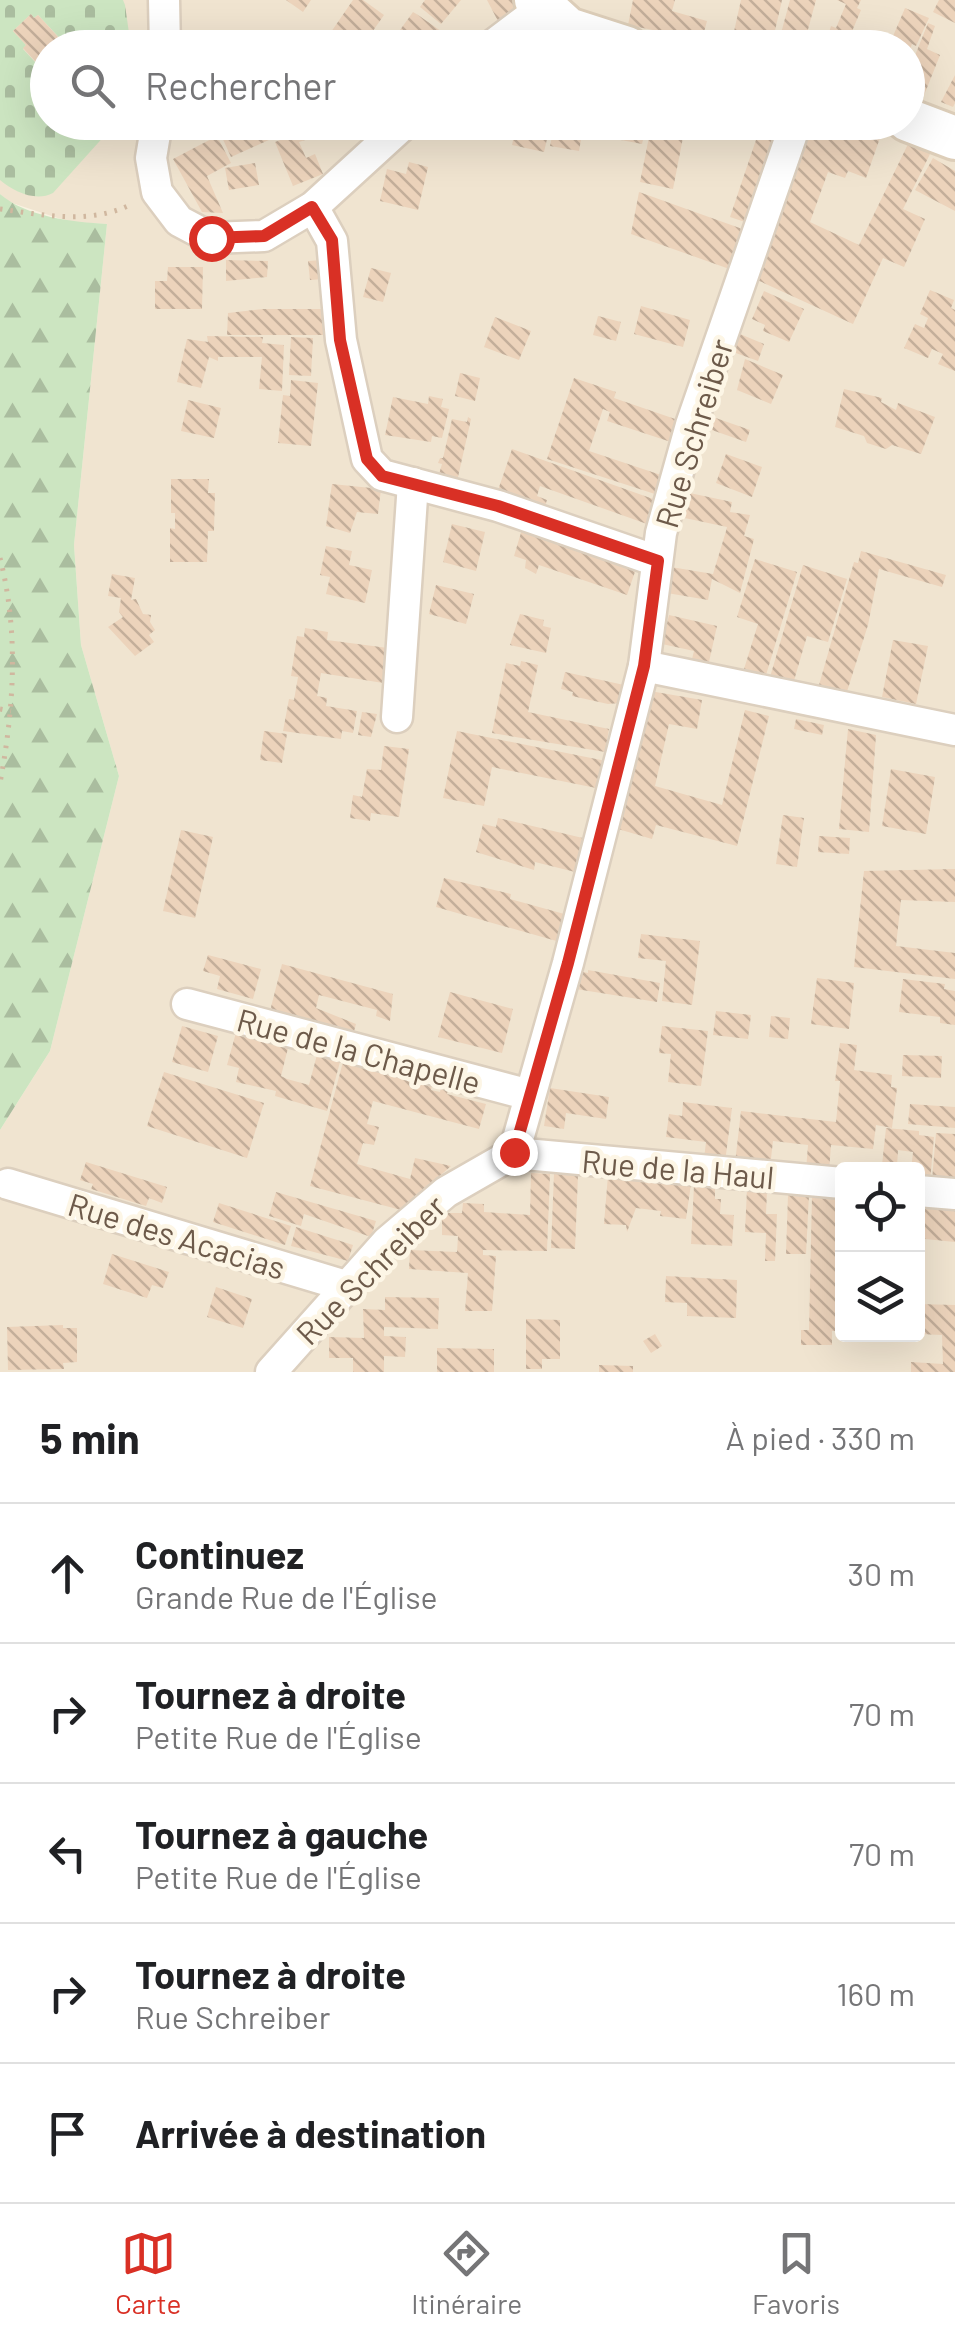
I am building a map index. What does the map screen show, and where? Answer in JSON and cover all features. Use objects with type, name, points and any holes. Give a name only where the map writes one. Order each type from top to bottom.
[{"type":"street","points":[[164,0],[165,30]]},
{"type":"street","points":[[509,30],[539,4],[568,30]]},
{"type":"street","points":[[925,127],[955,138]]},
{"type":"street","points":[[154,140],[150,158],[158,192],[179,220],[211,238],[264,236],[312,207],[386,140]]},
{"type":"street","name":"Rue Schreiber","points":[[284,1365],[346,1286],[387,1242],[446,1192],[514,1152],[644,666],[661,533],[691,425],[790,140]]},
{"type":"street","points":[[312,207],[332,240],[340,340],[367,459],[382,476],[498,506],[658,561]]},
{"type":"street","points":[[396,717],[413,483]]},
{"type":"street","points":[[644,666],[955,730]]},
{"type":"street","name":"Rue de la Chapelle","points":[[187,1004],[530,1095]]},
{"type":"street","name":"Rue de la Haul","points":[[514,1152],[835,1183]]},
{"type":"street","name":"Rue des Acacias","points":[[8,1184],[346,1286]]},
{"type":"street","points":[[925,1191],[955,1194]]},
{"type":"path","points":[[0,208],[78,217],[121,210],[158,192]]},
{"type":"path","points":[[0,558],[14,666],[0,783]]},
{"type":"path","points":[[0,709],[10,711]]},
{"type":"shaded area","points":[[0,0],[955,0],[955,1372],[0,1372],[0,1130],[50,1051],[119,776],[81,645],[74,545],[107,224],[70,222],[9,202],[0,194]]},
{"type":"green space","points":[[0,0],[123,0],[129,30],[52,30],[38,15],[30,15],[13,31],[26,45],[23,49],[30,57],[30,140],[101,140],[46,196],[25,194],[0,180]]},
{"type":"green space","points":[[0,194],[36,213],[107,224],[74,545],[81,645],[119,776],[50,1051],[0,1130]]},
{"type":"building","points":[[286,0],[311,0],[303,12]]},
{"type":"building","points":[[353,0],[363,0],[384,15],[374,30],[332,30]]},
{"type":"building","points":[[425,0],[461,0],[441,24],[420,7]]},
{"type":"building","points":[[487,0],[514,0],[518,7],[499,23]]},
{"type":"building","points":[[633,0],[675,0],[672,11],[707,21],[705,30],[653,30],[628,25]]},
{"type":"building","points":[[741,0],[782,0],[775,30],[734,30]]},
{"type":"building","points":[[790,0],[816,0],[808,30],[782,30]]},
{"type":"building","points":[[837,0],[861,0],[853,30],[830,30],[831,26],[836,28],[846,4]]},
{"type":"building","points":[[939,0],[955,0],[955,23],[933,12]]},
{"type":"building","points":[[905,8],[929,18],[923,30],[896,30]]},
{"type":"building","points":[[413,12],[439,30],[400,30]]},
{"type":"building","points":[[31,14],[34,18],[38,15],[52,30],[30,30],[30,56],[13,31]]},
{"type":"building","points":[[928,23],[935,26],[927,49],[940,55],[925,93]]},
{"type":"building","points":[[955,75],[955,103],[953,107],[941,102]]},
{"type":"building","points":[[209,140],[219,140],[231,163],[207,176],[223,213],[202,212],[173,159]]},
{"type":"building","points":[[223,140],[269,140],[231,157]]},
{"type":"building","points":[[305,140],[299,142],[306,158],[315,154],[323,174],[293,186],[275,142]]},
{"type":"building","points":[[513,140],[547,140],[544,152],[512,145]]},
{"type":"building","points":[[551,140],[581,140],[579,151],[550,146]]},
{"type":"building","points":[[648,140],[683,140],[673,189],[640,182]]},
{"type":"building","points":[[756,140],[780,140],[751,224],[730,217]]},
{"type":"building","points":[[802,140],[879,140],[866,178],[848,171],[845,178],[828,172],[810,222],[859,245],[908,144],[931,152],[903,209],[925,219],[904,267],[883,258],[853,324],[753,278]]},
{"type":"building","points":[[933,158],[955,171],[955,211],[915,190]]},
{"type":"building","points":[[409,162],[428,167],[418,210],[380,201],[387,169],[406,174]]},
{"type":"building","points":[[255,163],[259,185],[229,190],[225,168]]},
{"type":"building","points":[[639,192],[748,231],[735,271],[631,234]]},
{"type":"building","points":[[226,260],[268,261],[267,277],[226,281]]},
{"type":"building","points":[[322,260],[324,279],[310,280],[308,261]]},
{"type":"building","points":[[168,267],[203,267],[202,309],[155,309],[155,281],[167,281]]},
{"type":"building","points":[[371,268],[391,273],[383,302],[363,297]]},
{"type":"building","points":[[930,290],[954,300],[951,308],[955,310],[955,371],[938,364],[943,354],[932,349],[928,358],[904,348],[915,324],[924,328],[928,318],[920,314]]},
{"type":"building","points":[[764,291],[804,309],[789,342],[763,331],[765,325],[752,319]]},
{"type":"building","points":[[641,306],[690,320],[683,347],[634,334]]},
{"type":"building","points":[[327,309],[330,335],[227,335],[228,313]]},
{"type":"building","points":[[598,316],[621,322],[616,341],[593,335]]},
{"type":"building","points":[[495,317],[531,331],[519,360],[484,347]]},
{"type":"building","points":[[740,334],[764,344],[758,361],[733,352]]},
{"type":"building","points":[[207,336],[263,337],[262,343],[284,345],[282,391],[259,389],[262,357],[218,357],[218,361],[209,357],[201,388],[177,382],[187,339],[208,342]]},
{"type":"building","points":[[291,337],[313,338],[311,376],[289,375]]},
{"type":"building","points":[[745,359],[783,375],[771,404],[737,390]]},
{"type":"building","points":[[460,373],[480,378],[475,401],[455,396]]},
{"type":"building","points":[[574,378],[616,392],[614,398],[678,420],[671,442],[607,421],[610,412],[603,409],[589,451],[664,476],[658,495],[547,459]]},
{"type":"building","points":[[291,380],[318,383],[311,446],[278,443],[283,395],[290,396]]},
{"type":"building","points":[[844,389],[882,398],[881,402],[896,410],[898,403],[935,417],[921,454],[892,445],[886,449],[867,443],[864,436],[835,427]]},
{"type":"building","points":[[429,396],[443,399],[441,407],[449,409],[442,438],[432,436],[431,442],[385,435],[393,397],[428,404]]},
{"type":"building","points":[[188,400],[221,408],[214,438],[181,431]]},
{"type":"building","points":[[468,417],[471,419],[456,486],[437,481],[442,464],[438,463],[443,458],[452,419],[467,422]]},
{"type":"building","points":[[713,417],[750,430],[746,442],[709,429]]},
{"type":"building","points":[[512,449],[656,500],[647,524],[540,486],[537,496],[547,500],[543,512],[496,496]]},
{"type":"building","points":[[726,454],[762,467],[752,497],[716,483]]},
{"type":"building","points":[[171,479],[209,479],[208,493],[215,493],[214,531],[208,531],[207,562],[170,562],[170,528],[175,529]]},
{"type":"building","points":[[332,484],[381,489],[378,514],[357,512],[350,533],[326,526]]},
{"type":"building","points":[[685,492],[732,502],[730,512],[750,515],[744,536],[754,539],[740,593],[712,579],[708,600],[667,593],[671,567],[713,574],[727,527],[680,517]]},
{"type":"building","points":[[452,524],[485,532],[476,571],[443,562]]},
{"type":"building","points":[[523,526],[637,566],[627,595],[539,565],[536,574],[525,568],[526,560],[514,556]]},
{"type":"building","points":[[326,546],[352,551],[349,565],[372,570],[365,603],[326,594],[330,577],[320,575]]},
{"type":"building","points":[[861,551],[946,575],[942,587],[879,569],[868,625],[845,698],[817,692],[854,562],[858,563]]},
{"type":"building","points":[[755,559],[797,572],[766,675],[744,669],[758,624],[737,617]]},
{"type":"building","points":[[803,565],[847,579],[828,642],[807,636],[793,684],[770,677]]},
{"type":"building","points":[[112,574],[135,578],[131,600],[136,599],[143,614],[151,615],[155,630],[149,635],[154,642],[135,656],[108,627],[123,617],[119,612],[121,598],[108,596]]},
{"type":"building","points":[[436,585],[474,594],[466,624],[429,614]]},
{"type":"building","points":[[520,614],[544,620],[543,626],[551,628],[546,653],[510,645]]},
{"type":"building","points":[[669,615],[717,626],[709,662],[692,659],[694,651],[662,644]]},
{"type":"building","points":[[305,628],[328,632],[327,640],[388,648],[383,683],[321,673],[317,696],[327,698],[326,706],[357,711],[353,733],[342,731],[341,739],[283,731],[298,677],[291,676],[297,636],[304,637]]},
{"type":"building","points":[[893,640],[928,646],[916,704],[882,697]]},
{"type":"building","points":[[521,661],[538,665],[528,712],[609,729],[605,752],[492,733],[506,663],[520,666]]},
{"type":"building","points":[[565,672],[624,685],[620,703],[572,696],[573,692],[561,689]]},
{"type":"building","points":[[650,691],[702,700],[697,729],[669,724],[655,786],[722,805],[745,710],[769,716],[737,846],[656,825],[652,839],[618,829]]},
{"type":"building","points":[[362,712],[377,714],[371,737],[358,735]]},
{"type":"building","points":[[796,719],[824,725],[822,735],[794,729]]},
{"type":"building","points":[[848,729],[876,735],[869,832],[839,829]]},
{"type":"building","points":[[264,731],[287,734],[282,763],[260,760]]},
{"type":"building","points":[[457,731],[606,761],[601,789],[492,767],[484,806],[443,798]]},
{"type":"building","points":[[384,746],[409,749],[399,817],[371,813],[370,821],[350,818],[353,795],[362,797],[367,769],[381,770]]},
{"type":"building","points":[[891,769],[935,777],[926,834],[882,826]]},
{"type":"building","points":[[783,815],[804,818],[797,867],[776,864]]},
{"type":"building","points":[[498,818],[587,839],[579,873],[535,862],[534,870],[476,852],[483,824],[496,827]]},
{"type":"building","points":[[181,830],[213,837],[195,918],[163,911]]},
{"type":"building","points":[[819,836],[850,838],[849,854],[818,852]]},
{"type":"building","points":[[955,869],[955,902],[901,900],[896,946],[955,953],[955,979],[854,967],[864,871]]},
{"type":"building","points":[[444,878],[511,894],[510,899],[568,915],[560,942],[436,907]]},
{"type":"building","points":[[641,934],[700,941],[692,1005],[662,1001],[666,961],[638,958]]},
{"type":"building","points":[[208,955],[261,969],[253,999],[217,989],[220,976],[203,971]]},
{"type":"building","points":[[282,964],[393,994],[390,1021],[376,1016],[377,1010],[319,995],[316,1008],[356,1024],[352,1039],[275,1019],[271,1007]]},
{"type":"building","points":[[579,971],[660,983],[657,1002],[576,989]]},
{"type":"building","points":[[817,978],[854,983],[849,1029],[811,1024]]},
{"type":"building","points":[[903,979],[945,984],[944,989],[955,991],[955,1025],[940,1023],[940,1017],[899,1012]]},
{"type":"building","points":[[450,992],[513,1009],[502,1053],[438,1037]]},
{"type":"building","points":[[716,1011],[751,1015],[748,1039],[713,1035]]},
{"type":"building","points":[[771,1016],[790,1018],[788,1039],[769,1037]]},
{"type":"building","points":[[182,1026],[218,1036],[208,1072],[172,1062]]},
{"type":"building","points":[[662,1026],[708,1031],[701,1086],[668,1082],[671,1054],[659,1053]]},
{"type":"building","points":[[237,1029],[249,1033],[247,1037],[288,1048],[281,1076],[287,1079],[309,1085],[318,1051],[341,1058],[327,1111],[275,1096],[276,1091],[236,1082],[239,1068],[227,1065]]},
{"type":"building","points":[[840,1043],[857,1045],[854,1070],[892,1075],[891,1087],[897,1088],[892,1128],[876,1125],[873,1149],[831,1145],[829,1172],[806,1170],[808,1145],[773,1141],[770,1167],[735,1163],[741,1111],[836,1122],[840,1081],[835,1081]]},
{"type":"building","points":[[903,1055],[942,1056],[941,1078],[902,1076]]},
{"type":"building","points":[[344,1058],[433,1081],[431,1090],[440,1092],[442,1083],[449,1085],[447,1094],[486,1104],[479,1129],[373,1101],[367,1124],[379,1127],[374,1145],[363,1143],[357,1164],[410,1179],[415,1158],[451,1166],[401,1210],[310,1186]]},
{"type":"building","points":[[164,1072],[264,1103],[247,1158],[147,1126]]},
{"type":"building","points":[[550,1088],[609,1097],[606,1119],[566,1113],[564,1129],[544,1126]]},
{"type":"building","points":[[683,1102],[732,1108],[725,1162],[704,1159],[706,1142],[666,1137],[669,1114],[682,1116]]},
{"type":"building","points":[[910,1104],[955,1107],[955,1128],[908,1124]]},
{"type":"building","points":[[886,1128],[919,1131],[919,1135],[934,1137],[930,1181],[925,1181],[925,1162],[912,1162],[913,1152],[898,1150],[897,1162],[882,1162]]},
{"type":"building","points":[[936,1133],[955,1134],[955,1182],[932,1180]]},
{"type":"building","points":[[86,1162],[167,1187],[162,1203],[149,1198],[146,1206],[91,1189],[93,1184],[80,1180]]},
{"type":"building","points":[[531,1173],[550,1174],[547,1251],[483,1250],[483,1255],[496,1256],[492,1311],[465,1311],[468,1273],[409,1269],[410,1250],[457,1252],[458,1236],[442,1235],[442,1213],[462,1213],[463,1203],[484,1204],[484,1212],[530,1215]]},
{"type":"building","points":[[554,1174],[578,1175],[575,1249],[551,1248]]},
{"type":"building","points":[[608,1175],[691,1184],[686,1219],[636,1208],[627,1232],[626,1225],[604,1224]]},
{"type":"building","points":[[694,1185],[715,1186],[715,1199],[721,1199],[720,1214],[734,1215],[732,1246],[691,1244]]},
{"type":"building","points":[[747,1189],[767,1191],[766,1214],[777,1214],[775,1261],[765,1261],[766,1233],[745,1232]]},
{"type":"building","points":[[276,1192],[376,1221],[371,1237],[304,1214],[301,1226],[269,1216]]},
{"type":"building","points":[[788,1195],[809,1195],[806,1254],[786,1254]]},
{"type":"building","points":[[812,1196],[835,1198],[832,1345],[801,1345],[801,1330],[809,1330]]},
{"type":"building","points":[[219,1203],[291,1226],[285,1245],[213,1222]]},
{"type":"building","points":[[925,1208],[955,1211],[955,1242],[925,1239]]},
{"type":"building","points":[[296,1227],[353,1245],[348,1261],[291,1246]]},
{"type":"building","points":[[112,1254],[169,1272],[163,1288],[152,1285],[147,1298],[103,1284]]},
{"type":"building","points":[[666,1276],[737,1280],[736,1318],[687,1316],[687,1303],[665,1302]]},
{"type":"building","points":[[216,1287],[252,1299],[243,1328],[207,1317]]},
{"type":"building","points":[[385,1297],[439,1298],[438,1329],[384,1327],[384,1336],[406,1337],[405,1357],[384,1356],[384,1372],[353,1372],[353,1358],[329,1358],[329,1337],[364,1338],[363,1309],[385,1310]]},
{"type":"building","points":[[925,1304],[955,1305],[955,1372],[911,1372],[911,1362],[943,1364],[942,1335],[925,1334]]},
{"type":"building","points":[[526,1319],[560,1320],[560,1359],[542,1359],[542,1369],[526,1369]]},
{"type":"building","points":[[7,1327],[77,1328],[77,1362],[63,1363],[64,1369],[8,1370]]},
{"type":"building","points":[[655,1334],[662,1346],[651,1353],[643,1341]]},
{"type":"building","points":[[437,1348],[494,1349],[494,1372],[437,1372]]},
{"type":"building","points":[[599,1365],[633,1366],[633,1372],[599,1372]]},
{"type":"route","points":[[211,238],[264,236],[312,207],[332,240],[340,340],[367,459],[382,476],[498,506],[658,561],[644,666],[568,963],[514,1152]]}]
